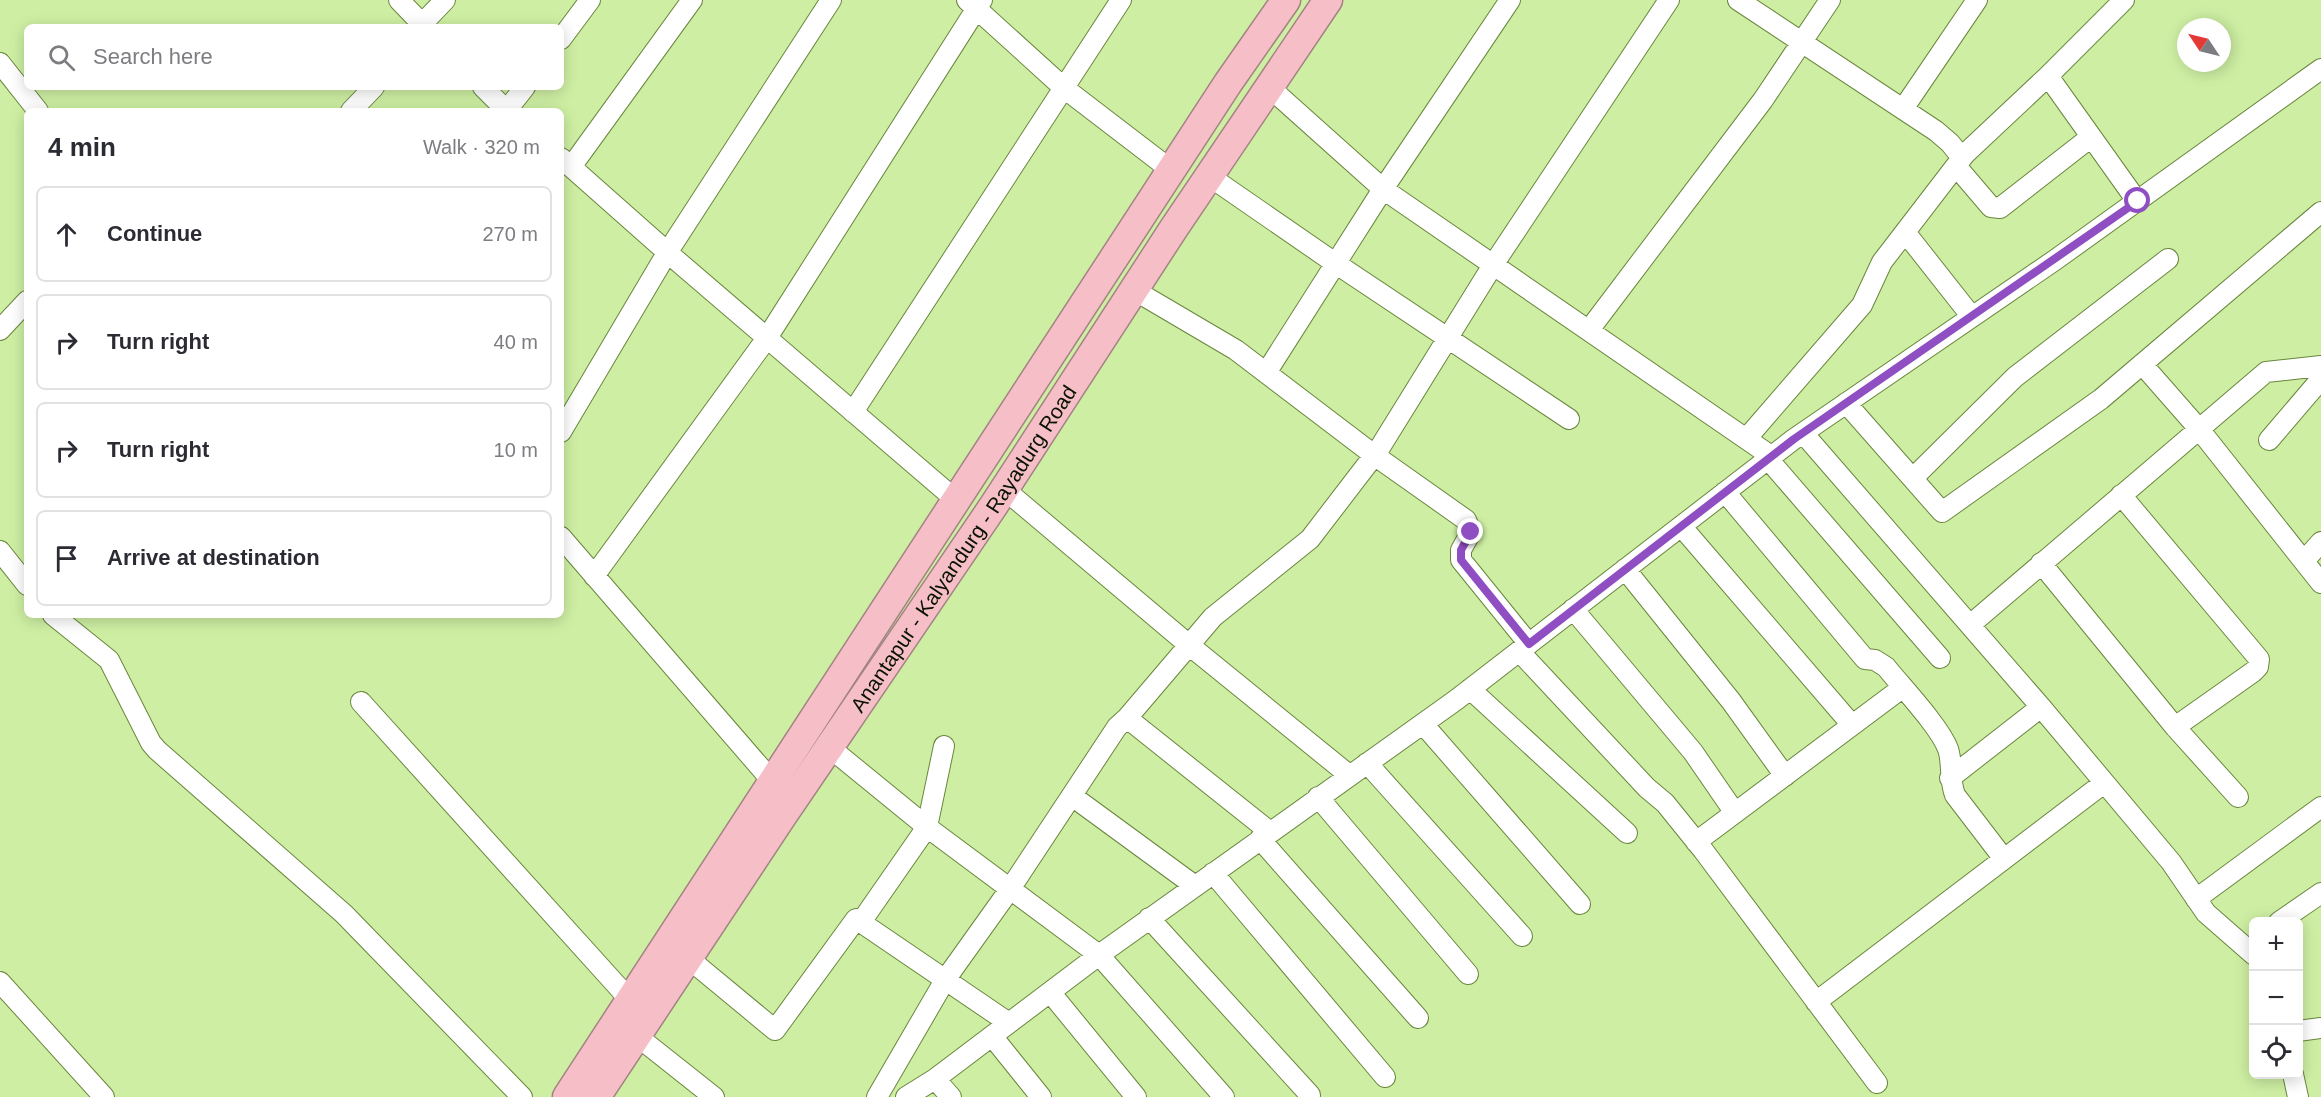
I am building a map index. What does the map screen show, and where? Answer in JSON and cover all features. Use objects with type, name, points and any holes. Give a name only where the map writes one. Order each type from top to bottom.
[{"type":"highway","name":"Anantapur - Kalyandurg - Rayadurg Road","points":[[567,1097],[1228,83],[1287,0]]},
{"type":"highway","name":"Anantapur - Kalyandurg - Rayadurg Road","points":[[596,1097],[1004,489],[1209,176],[1328,0]]},
{"type":"street","points":[[399,0],[421,24]]},
{"type":"street","points":[[425,24],[446,0]]},
{"type":"street","points":[[564,35],[590,0]]},
{"type":"street","points":[[692,0],[566,163],[956,500]]},
{"type":"street","points":[[564,427],[668,253],[831,0]]},
{"type":"street","points":[[853,412],[1122,0]]},
{"type":"street","points":[[1266,373],[1383,189],[1510,0]]},
{"type":"street","points":[[877,1097],[945,980],[1010,889],[1118,728],[1213,617],[1310,538],[1374,455],[1493,265],[1669,0]]},
{"type":"street","points":[[1738,0],[1944,136],[1959,162],[1991,207],[1996,209],[2091,137]]},
{"type":"street","points":[[1589,330],[1763,100],[1830,0]]},
{"type":"street","points":[[1903,109],[1977,0]]},
{"type":"street","points":[[1746,439],[1862,304],[1882,262],[1959,162],[2124,0]]},
{"type":"street","points":[[594,576],[767,338],[975,3],[1064,88],[1171,170]]},
{"type":"street","points":[[0,63],[36,108]]},
{"type":"street","points":[[906,1097],[936,1079],[1149,918],[1423,724],[1803,433],[2138,201],[2321,69]]},
{"type":"street","points":[[2048,76],[2138,201]]},
{"type":"street","points":[[1269,87],[1383,189],[1746,439],[1769,458],[1940,658]]},
{"type":"street","points":[[354,108],[371,90]]},
{"type":"street","points":[[486,90],[504,108]]},
{"type":"street","points":[[509,108],[523,90]]},
{"type":"street","points":[[1209,176],[1335,264],[1569,419]]},
{"type":"street","points":[[1846,403],[1942,512],[2101,399],[2321,212]]},
{"type":"street","points":[[1905,232],[1972,317]]},
{"type":"street","points":[[1912,478],[2015,377],[2168,259]]},
{"type":"street","points":[[1134,290],[1236,350],[1374,455],[1466,520],[1471,532],[1461,550],[1461,560],[1524,647],[1647,788],[1665,803],[1877,1083]]},
{"type":"street","points":[[0,330],[24,304]]},
{"type":"street","points":[[2142,364],[2199,429],[2321,583]]},
{"type":"street","points":[[1970,625],[2266,372],[2321,366]]},
{"type":"street","points":[[2269,440],[2321,379]]},
{"type":"street","points":[[1803,433],[2041,707],[2171,862],[2212,920],[2249,946]]},
{"type":"street","points":[[1004,489],[1189,645],[1349,775]]},
{"type":"street","points":[[1725,492],[1865,658],[1880,662],[1886,667],[1945,743],[1955,795],[2004,859]]},
{"type":"street","points":[[2121,495],[2259,659],[2258,667],[2253,672],[2175,727]]},
{"type":"street","points":[[1681,526],[1852,725]]},
{"type":"street","points":[[564,541],[792,803]]},
{"type":"street","points":[[2304,561],[2321,542]]},
{"type":"street","points":[[0,551],[24,581]]},
{"type":"street","points":[[2041,563],[2175,727],[2238,797]]},
{"type":"street","points":[[1625,569],[1731,701],[1785,776]]},
{"type":"street","points":[[1573,609],[1693,752],[1735,813]]},
{"type":"street","points":[[57,618],[109,660],[151,743],[157,750],[344,914],[522,1097]]},
{"type":"street","points":[[1696,842],[1902,688]]},
{"type":"street","points":[[1470,689],[1627,833]]},
{"type":"street","points":[[361,702],[630,1000]]},
{"type":"street","points":[[1950,778],[2041,707]]},
{"type":"street","points":[[1127,718],[1265,835],[1418,1018]]},
{"type":"street","points":[[1423,724],[1580,904]]},
{"type":"street","points":[[861,922],[927,827],[944,746]]},
{"type":"street","points":[[830,747],[927,827],[1099,955],[1224,1097]]},
{"type":"street","points":[[1367,763],[1522,936]]},
{"type":"street","points":[[1816,1002],[2104,783]]},
{"type":"street","points":[[1072,796],[1195,886]]},
{"type":"street","points":[[1318,797],[1468,974]]},
{"type":"street","points":[[2196,899],[2321,807]]},
{"type":"street","points":[[1213,873],[1386,1077]]},
{"type":"street","points":[[2285,917],[2321,893]]},
{"type":"street","points":[[1149,918],[1310,1095]]},
{"type":"street","points":[[688,958],[775,1030],[856,919],[1009,1023]]},
{"type":"street","points":[[0,982],[104,1097]]},
{"type":"street","points":[[1050,992],[1136,1097]]},
{"type":"street","points":[[2303,1030],[2321,1028]]},
{"type":"street","points":[[637,1036],[714,1097]]},
{"type":"street","points":[[992,1036],[1041,1097]]},
{"type":"street","points":[[936,1079],[951,1097]]},
{"type":"street","points":[[2294,1079],[2298,1097]]},
{"type":"route","points":[[1471,532],[1461,550],[1461,560],[1529,644],[1794,439],[2138,201]]}]
